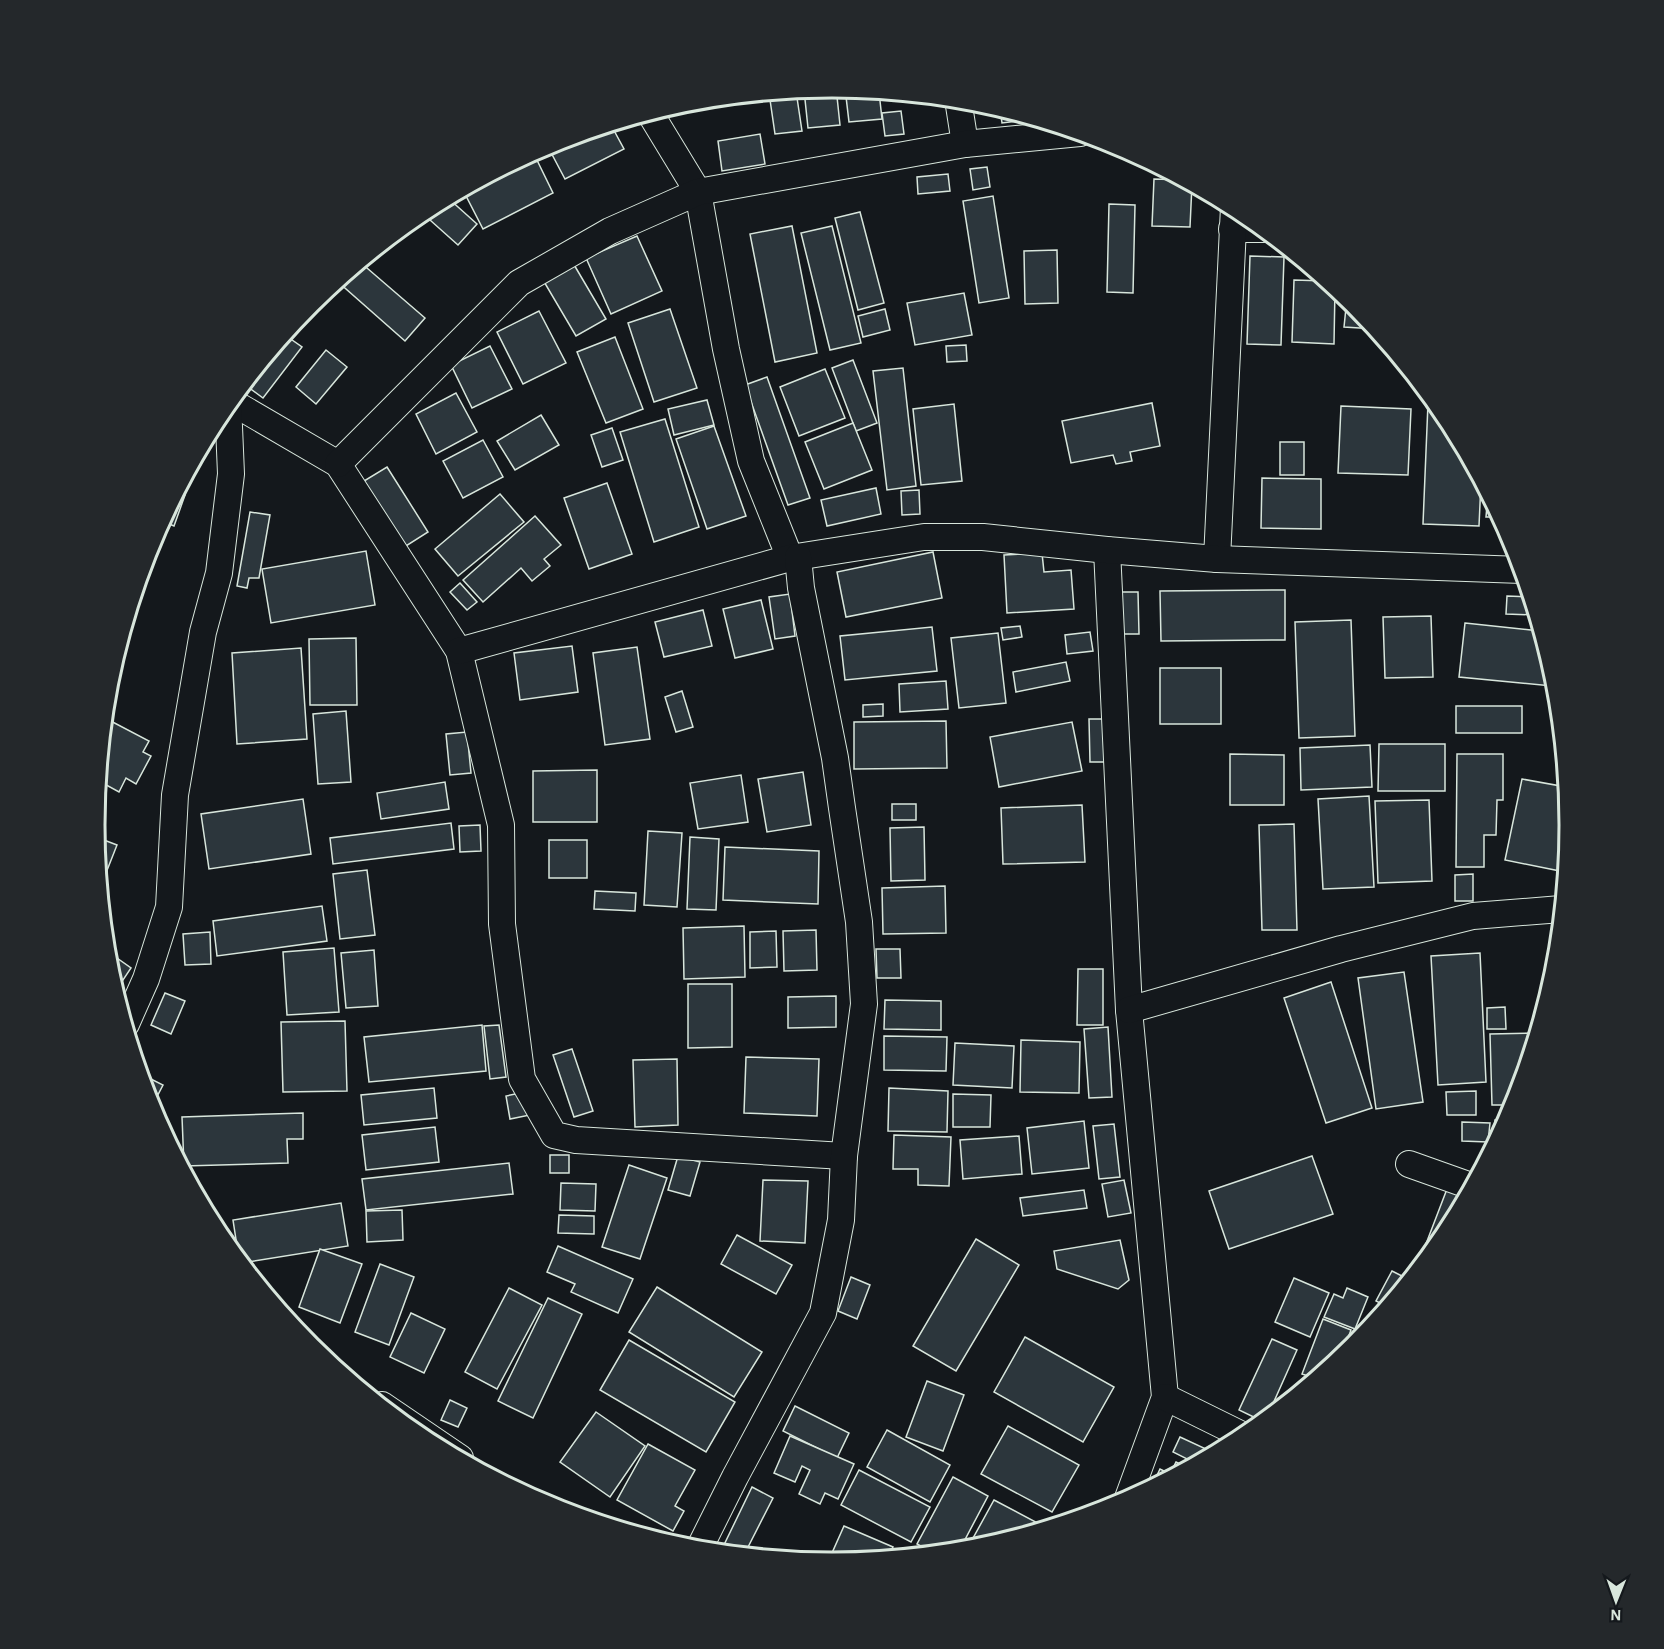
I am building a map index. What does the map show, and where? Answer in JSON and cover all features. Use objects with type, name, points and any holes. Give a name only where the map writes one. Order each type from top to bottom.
[{"type":"street","points":[[960,109],[965,144]]},
{"type":"street","points":[[655,119],[698,192],[726,349],[751,461],[794,558],[835,758],[859,922],[864,1004],[844,1156],[841,1220],[823,1312],[703,1540]]},
{"type":"street","points":[[338,464],[519,283],[610,231],[698,192],[965,144],[1062,135]]},
{"type":"street","points":[[1217,559],[1233,218]]},
{"type":"street","points":[[238,407],[338,464],[459,651],[501,825],[502,924],[522,1079],[554,1135],[576,1140],[844,1156]]},
{"type":"street","points":[[130,1014],[146,979],[169,907],[175,795],[203,632],[219,573],[231,474],[229,419]]},
{"type":"street","points":[[459,651],[794,558],[924,537],[982,537],[1217,559],[1512,568]]},
{"type":"street","points":[[1107,550],[1129,1010],[1165,1397],[1132,1486]]},
{"type":"street","points":[[1129,1010],[1341,949],[1473,916],[1554,910]]},
{"type":"street","points":[[1409,1164],[1464,1184]]},
{"type":"street","points":[[1165,1397],[1233,1431]]},
{"type":"building","points":[[837,98],[840,125],[808,128],[805,99]]},
{"type":"building","points":[[846,98],[880,99],[882,119],[849,122]]},
{"type":"building","points":[[797,99],[802,131],[775,134],[770,100]]},
{"type":"building","points":[[901,111],[904,134],[885,136],[882,113]]},
{"type":"building","points":[[1001,118],[1017,121],[1002,123]]},
{"type":"building","points":[[614,131],[624,149],[565,179],[552,154]]},
{"type":"building","points":[[760,134],[765,164],[722,171],[718,141]]},
{"type":"building","points":[[537,160],[553,193],[483,229],[466,197],[510,172]]},
{"type":"building","points":[[987,167],[990,187],[973,190],[970,169]]},
{"type":"building","points":[[948,174],[950,191],[918,194],[917,177]]},
{"type":"building","points":[[1154,179],[1168,179],[1192,193],[1190,227],[1152,226]]},
{"type":"building","points":[[993,196],[1009,298],[979,303],[963,201]]},
{"type":"building","points":[[455,204],[477,224],[458,245],[429,219]]},
{"type":"building","points":[[1109,204],[1135,205],[1133,293],[1107,292]]},
{"type":"building","points":[[860,212],[884,303],[858,310],[835,218]]},
{"type":"building","points":[[792,226],[817,353],[775,362],[750,234]]},
{"type":"building","points":[[832,226],[861,343],[830,350],[801,233]]},
{"type":"building","points":[[637,236],[662,291],[611,314],[586,258]]},
{"type":"building","points":[[1057,250],[1058,303],[1025,304],[1024,251]]},
{"type":"building","points":[[1250,256],[1284,257],[1281,345],[1247,344]]},
{"type":"building","points":[[573,263],[606,319],[576,336],[543,280]]},
{"type":"building","points":[[366,267],[425,318],[405,341],[343,287]]},
{"type":"building","points":[[1294,280],[1314,281],[1335,300],[1334,344],[1292,342]]},
{"type":"building","points":[[964,293],[972,335],[915,345],[907,303]]},
{"type":"building","points":[[670,309],[697,388],[654,402],[628,323]]},
{"type":"building","points":[[885,309],[890,330],[863,337],[858,316]]},
{"type":"building","points":[[1346,310],[1363,328],[1344,327]]},
{"type":"building","points":[[539,311],[566,363],[523,384],[497,332]]},
{"type":"building","points":[[615,337],[643,409],[606,423],[577,352]]},
{"type":"building","points":[[291,339],[302,347],[263,398],[250,389]]},
{"type":"building","points":[[966,345],[967,361],[947,362],[946,346]]},
{"type":"building","points":[[490,346],[512,389],[472,408],[451,365]]},
{"type":"building","points":[[326,350],[347,367],[316,404],[296,387]]},
{"type":"building","points":[[853,360],[877,423],[856,431],[832,368]]},
{"type":"building","points":[[903,368],[916,486],[887,490],[873,371]]},
{"type":"building","points":[[825,369],[845,418],[799,436],[780,387]]},
{"type":"building","points":[[767,377],[810,498],[788,505],[745,385]]},
{"type":"building","points":[[456,393],[477,432],[436,454],[416,414]]},
{"type":"building","points":[[707,400],[714,425],[674,435],[668,409]]},
{"type":"building","points":[[1152,403],[1160,446],[1130,452],[1132,461],[1116,464],[1113,455],[1071,463],[1062,421]]},
{"type":"building","points":[[954,404],[962,481],[921,485],[913,409]]},
{"type":"building","points":[[1341,406],[1411,409],[1408,475],[1338,473]]},
{"type":"building","points":[[1428,409],[1462,461],[1480,496],[1479,526],[1423,524]]},
{"type":"building","points":[[541,415],[559,445],[515,470],[497,441]]},
{"type":"building","points":[[665,419],[699,527],[654,542],[620,432]]},
{"type":"building","points":[[853,423],[872,470],[824,489],[805,442]]},
{"type":"building","points":[[714,426],[746,516],[707,529],[676,439]]},
{"type":"building","points":[[612,428],[623,460],[602,467],[591,435]]},
{"type":"building","points":[[483,440],[503,477],[463,498],[443,461]]},
{"type":"building","points":[[1280,442],[1304,442],[1304,475],[1280,475]]},
{"type":"building","points":[[387,467],[428,532],[406,546],[364,481]]},
{"type":"building","points":[[1262,478],[1321,479],[1321,529],[1261,528]]},
{"type":"building","points":[[607,483],[632,554],[589,569],[564,498]]},
{"type":"building","points":[[876,488],[881,514],[827,526],[821,500]]},
{"type":"building","points":[[919,490],[920,514],[902,515],[901,491]]},
{"type":"building","points":[[500,494],[524,522],[458,576],[435,549]]},
{"type":"building","points":[[184,495],[185,495],[174,526],[170,524]]},
{"type":"building","points":[[250,512],[270,515],[259,578],[249,578],[247,588],[237,586]]},
{"type":"building","points":[[535,516],[561,545],[544,559],[550,566],[532,581],[521,568],[483,602],[463,580]]},
{"type":"building","points":[[366,551],[375,605],[271,623],[262,569]]},
{"type":"building","points":[[933,552],[942,598],[846,617],[837,572]]},
{"type":"building","points":[[1042,553],[1044,572],[1071,570],[1074,609],[1007,613],[1004,555]]},
{"type":"building","points":[[460,583],[477,602],[467,610],[450,592]]},
{"type":"building","points":[[1285,590],[1285,640],[1161,641],[1160,591]]},
{"type":"building","points":[[1120,592],[1138,592],[1139,634],[1121,634]]},
{"type":"building","points":[[790,594],[795,636],[775,639],[769,597]]},
{"type":"building","points":[[1507,596],[1522,597],[1527,615],[1506,614]]},
{"type":"building","points":[[761,600],[773,649],[735,658],[723,609]]},
{"type":"building","points":[[703,610],[712,646],[664,657],[655,622]]},
{"type":"building","points":[[1431,616],[1433,677],[1385,678],[1383,617]]},
{"type":"building","points":[[1351,620],[1355,736],[1299,738],[1295,622]]},
{"type":"building","points":[[1465,623],[1532,630],[1545,685],[1459,677]]},
{"type":"building","points":[[1020,626],[1022,637],[1003,640],[1001,628]]},
{"type":"building","points":[[932,627],[937,671],[845,680],[840,636]]},
{"type":"building","points":[[1090,632],[1093,651],[1067,654],[1065,635]]},
{"type":"building","points":[[998,633],[1006,703],[959,708],[951,638]]},
{"type":"building","points":[[356,638],[357,705],[310,705],[309,639]]},
{"type":"building","points":[[572,646],[578,692],[520,700],[514,653]]},
{"type":"building","points":[[637,647],[650,739],[605,745],[593,653]]},
{"type":"building","points":[[301,648],[307,739],[237,744],[232,653]]},
{"type":"building","points":[[1066,662],[1070,681],[1016,692],[1013,672]]},
{"type":"building","points":[[1160,668],[1221,668],[1221,724],[1160,724]]},
{"type":"building","points":[[946,681],[948,709],[900,712],[899,684]]},
{"type":"building","points":[[682,691],[693,727],[676,732],[665,697]]},
{"type":"building","points":[[883,704],[883,716],[863,717],[863,705]]},
{"type":"building","points":[[1456,706],[1522,706],[1522,733],[1456,733]]},
{"type":"building","points":[[346,711],[351,782],[318,784],[313,714]]},
{"type":"building","points":[[1089,719],[1107,719],[1109,762],[1090,762]]},
{"type":"building","points":[[946,721],[947,768],[854,769],[854,722]]},
{"type":"building","points":[[112,722],[149,741],[143,752],[151,756],[136,784],[126,778],[119,792],[107,785]]},
{"type":"building","points":[[1072,722],[1082,771],[999,787],[990,737]]},
{"type":"building","points":[[467,732],[471,773],[450,775],[446,734]]},
{"type":"building","points":[[1379,744],[1445,744],[1445,791],[1378,791]]},
{"type":"building","points":[[1370,745],[1372,787],[1301,790],[1300,748]]},
{"type":"building","points":[[1230,754],[1284,755],[1284,805],[1230,805]]},
{"type":"building","points":[[1457,754],[1503,754],[1503,800],[1497,800],[1496,835],[1484,835],[1484,867],[1456,867]]},
{"type":"building","points":[[597,770],[597,822],[533,822],[533,771]]},
{"type":"building","points":[[803,772],[811,825],[767,832],[758,779]]},
{"type":"building","points":[[741,775],[748,822],[698,829],[690,783]]},
{"type":"building","points":[[1522,779],[1557,785],[1557,870],[1505,860]]},
{"type":"building","points":[[445,782],[449,809],[381,819],[377,793]]},
{"type":"building","points":[[1369,796],[1374,887],[1323,889],[1318,799]]},
{"type":"building","points":[[303,799],[311,854],[209,869],[201,814]]},
{"type":"building","points":[[1429,800],[1432,881],[1378,883],[1375,801]]},
{"type":"building","points":[[892,804],[916,804],[916,820],[892,820]]},
{"type":"building","points":[[1082,805],[1085,862],[1003,864],[1001,808]]},
{"type":"building","points":[[451,823],[454,849],[333,864],[330,838]]},
{"type":"building","points":[[1294,824],[1297,930],[1262,930],[1259,825]]},
{"type":"building","points":[[480,825],[481,851],[460,852],[459,826]]},
{"type":"building","points":[[924,827],[925,880],[891,881],[890,828]]},
{"type":"building","points":[[648,831],[682,833],[677,907],[644,905]]},
{"type":"building","points":[[690,837],[719,839],[716,910],[687,909]]},
{"type":"building","points":[[549,840],[587,840],[587,878],[549,878]]},
{"type":"building","points":[[106,841],[117,845],[107,871]]},
{"type":"building","points":[[725,847],[819,851],[818,904],[723,900]]},
{"type":"building","points":[[367,870],[375,935],[340,939],[333,874]]},
{"type":"building","points":[[1473,874],[1473,901],[1455,901],[1455,875]]},
{"type":"building","points":[[945,886],[946,933],[883,934],[882,888]]},
{"type":"building","points":[[595,891],[636,893],[635,911],[594,909]]},
{"type":"building","points":[[322,906],[327,941],[217,956],[213,921]]},
{"type":"building","points":[[744,926],[745,977],[684,979],[683,928]]},
{"type":"building","points":[[816,930],[817,970],[784,971],[783,931]]},
{"type":"building","points":[[776,931],[777,967],[750,968],[750,932]]},
{"type":"building","points":[[210,932],[211,964],[185,965],[183,934]]},
{"type":"building","points":[[334,948],[339,1012],[287,1015],[283,952]]},
{"type":"building","points":[[876,949],[900,949],[901,978],[877,978]]},
{"type":"building","points":[[374,950],[378,1006],[346,1008],[341,953]]},
{"type":"building","points":[[1480,953],[1486,1082],[1438,1085],[1431,956]]},
{"type":"building","points":[[118,959],[131,968],[122,981]]},
{"type":"building","points":[[1078,969],[1103,969],[1103,1025],[1077,1025]]},
{"type":"building","points":[[1404,972],[1423,1102],[1376,1109],[1358,978]]},
{"type":"building","points":[[1331,982],[1372,1108],[1326,1123],[1284,998]]},
{"type":"building","points":[[688,984],[732,984],[732,1047],[688,1048]]},
{"type":"building","points":[[165,993],[185,1001],[171,1034],[151,1025]]},
{"type":"building","points":[[836,996],[836,1027],[788,1028],[788,997]]},
{"type":"building","points":[[885,1000],[941,1001],[941,1030],[884,1029]]},
{"type":"building","points":[[1505,1007],[1506,1029],[1487,1029],[1487,1008]]},
{"type":"building","points":[[345,1021],[347,1091],[283,1092],[281,1022]]},
{"type":"building","points":[[482,1025],[486,1071],[369,1082],[364,1037]]},
{"type":"building","points":[[499,1025],[506,1077],[490,1079],[484,1026]]},
{"type":"building","points":[[1108,1027],[1112,1097],[1089,1098],[1084,1029]]},
{"type":"building","points":[[1528,1033],[1503,1105],[1492,1105],[1490,1034]]},
{"type":"building","points":[[884,1036],[947,1037],[946,1071],[884,1070]]},
{"type":"building","points":[[1021,1040],[1080,1042],[1079,1093],[1020,1092]]},
{"type":"building","points":[[955,1043],[1014,1046],[1012,1088],[953,1085]]},
{"type":"building","points":[[572,1049],[593,1111],[574,1117],[553,1055]]},
{"type":"building","points":[[746,1057],[819,1059],[817,1116],[744,1113]]},
{"type":"building","points":[[677,1059],[678,1125],[635,1127],[633,1060]]},
{"type":"building","points":[[152,1079],[163,1085],[157,1096]]},
{"type":"building","points":[[434,1088],[437,1118],[364,1125],[361,1095]]},
{"type":"building","points":[[889,1088],[948,1091],[947,1132],[888,1131]]},
{"type":"building","points":[[1476,1091],[1476,1115],[1447,1115],[1446,1092]]},
{"type":"building","points":[[525,1092],[530,1115],[510,1119],[506,1096]]},
{"type":"building","points":[[953,1094],[991,1095],[990,1127],[953,1127]]},
{"type":"building","points":[[303,1113],[303,1139],[287,1139],[288,1163],[190,1166],[183,1153],[182,1117]]},
{"type":"building","points":[[1084,1121],[1089,1168],[1032,1174],[1027,1128]]},
{"type":"building","points":[[1462,1122],[1490,1123],[1486,1142],[1462,1141]]},
{"type":"building","points":[[1114,1124],[1120,1177],[1099,1179],[1093,1126]]},
{"type":"building","points":[[435,1127],[439,1162],[366,1170],[362,1135]]},
{"type":"building","points":[[894,1135],[951,1137],[949,1186],[918,1185],[918,1169],[893,1169]]},
{"type":"building","points":[[1019,1136],[1022,1174],[963,1179],[960,1140]]},
{"type":"building","points":[[550,1155],[569,1155],[569,1173],[550,1173]]},
{"type":"building","points":[[678,1156],[700,1162],[690,1196],[668,1190]]},
{"type":"building","points":[[1312,1156],[1333,1214],[1229,1249],[1209,1191]]},
{"type":"building","points":[[509,1163],[513,1194],[366,1210],[362,1179]]},
{"type":"building","points":[[629,1165],[667,1178],[640,1259],[602,1247]]},
{"type":"building","points":[[763,1180],[808,1181],[805,1243],[760,1241]]},
{"type":"building","points":[[1124,1180],[1131,1213],[1108,1217],[1102,1184]]},
{"type":"building","points":[[561,1183],[596,1184],[595,1211],[560,1210]]},
{"type":"building","points":[[1447,1189],[1458,1193],[1436,1228],[1427,1241]]},
{"type":"building","points":[[1084,1190],[1087,1208],[1023,1216],[1020,1198]]},
{"type":"building","points":[[341,1203],[348,1246],[251,1262],[236,1240],[233,1220]]},
{"type":"building","points":[[402,1210],[403,1240],[367,1242],[366,1211]]},
{"type":"building","points":[[559,1215],[594,1216],[594,1234],[558,1233]]},
{"type":"building","points":[[737,1235],[792,1265],[776,1294],[721,1264]]},
{"type":"building","points":[[976,1239],[1019,1265],[956,1371],[913,1346]]},
{"type":"building","points":[[1120,1240],[1129,1280],[1118,1289],[1057,1269],[1054,1251]]},
{"type":"building","points":[[558,1246],[633,1279],[618,1313],[571,1292],[575,1284],[547,1272]]},
{"type":"building","points":[[320,1249],[362,1264],[340,1323],[299,1307]]},
{"type":"building","points":[[380,1264],[414,1277],[389,1345],[355,1332]]},
{"type":"building","points":[[1392,1271],[1402,1276],[1380,1303],[1376,1301]]},
{"type":"building","points":[[851,1277],[870,1285],[857,1319],[838,1311]]},
{"type":"building","points":[[1294,1278],[1329,1293],[1310,1337],[1275,1322]]},
{"type":"building","points":[[657,1287],[762,1352],[734,1397],[629,1332]]},
{"type":"building","points":[[509,1288],[542,1305],[497,1389],[465,1372]]},
{"type":"building","points":[[1347,1288],[1368,1297],[1355,1329],[1324,1317],[1334,1294],[1343,1298]]},
{"type":"building","points":[[548,1298],[582,1314],[533,1418],[498,1401]]},
{"type":"building","points":[[411,1313],[445,1329],[424,1373],[390,1357]]},
{"type":"building","points":[[1323,1319],[1351,1330],[1346,1339],[1311,1371],[1306,1375],[1302,1374]]},
{"type":"building","points":[[1025,1337],[1114,1387],[1083,1442],[994,1392]]},
{"type":"building","points":[[1272,1339],[1297,1350],[1274,1402],[1253,1417],[1239,1410]]},
{"type":"building","points":[[629,1340],[735,1402],[706,1452],[600,1390]]},
{"type":"building","points":[[927,1381],[964,1395],[943,1451],[906,1437]]},
{"type":"building","points":[[450,1400],[467,1408],[458,1427],[441,1420]]},
{"type":"building","points":[[795,1406],[849,1433],[837,1458],[783,1431]]},
{"type":"building","points":[[596,1412],[645,1446],[610,1497],[560,1462]]},
{"type":"building","points":[[1008,1426],[1079,1465],[1052,1512],[981,1474]]},
{"type":"building","points":[[887,1430],[950,1465],[930,1502],[867,1467]]},
{"type":"building","points":[[790,1436],[854,1464],[838,1499],[825,1493],[820,1504],[799,1494],[810,1470],[802,1466],[795,1482],[774,1473]]},
{"type":"building","points":[[1180,1437],[1204,1448],[1187,1459],[1173,1452]]},
{"type":"building","points":[[648,1444],[695,1470],[675,1506],[684,1511],[673,1531],[617,1500]]},
{"type":"building","points":[[859,1470],[930,1507],[911,1542],[841,1505]]},
{"type":"building","points":[[953,1477],[988,1496],[965,1539],[920,1546],[917,1544]]},
{"type":"building","points":[[752,1487],[773,1498],[748,1546],[725,1543]]},
{"type":"building","points":[[994,1500],[1036,1522],[1020,1527],[973,1538]]},
{"type":"building","points":[[844,1526],[893,1547],[880,1550],[832,1552]]}]
